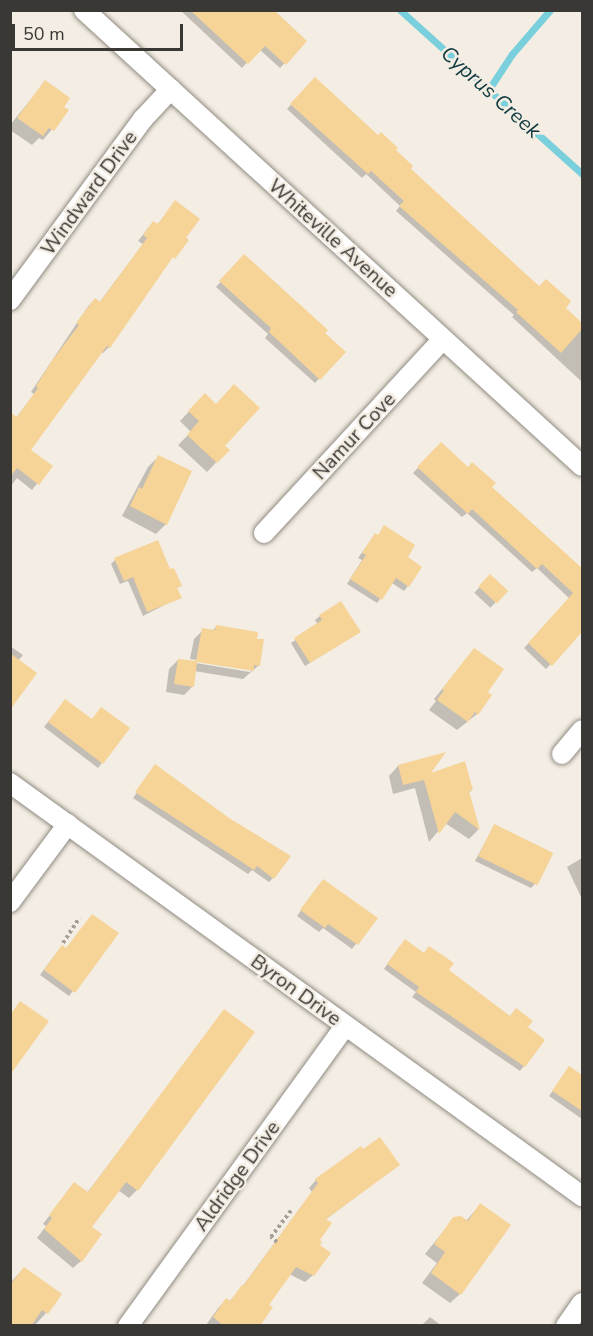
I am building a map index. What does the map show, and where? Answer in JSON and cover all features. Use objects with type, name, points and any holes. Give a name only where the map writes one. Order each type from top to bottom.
[{"type":"street","name":"Whiteville Avenue","points":[[84,10],[582,466]]},
{"type":"street","name":"Windward Drive","points":[[10,300],[143,119],[171,89]]},
{"type":"street","name":"Namur Cove","points":[[264,533],[444,339]]},
{"type":"street","points":[[562,754],[582,730]]},
{"type":"street","name":"Byron Drive","points":[[10,783],[582,1196]]},
{"type":"street","points":[[10,902],[68,824]]},
{"type":"street","name":"Aldridge Drive","points":[[128,1326],[345,1026]]},
{"type":"street","points":[[566,1326],[582,1303]]},
{"type":"path","points":[[63,943],[79,918]]},
{"type":"path","points":[[277,1242],[271,1237],[291,1210]]},
{"type":"building","points":[[190,10],[274,10],[307,41],[286,65],[265,46],[248,64]]},
{"type":"building","points":[[315,77],[378,135],[381,132],[413,166],[411,169],[539,286],[546,279],[571,301],[566,308],[582,323],[582,329],[561,353],[516,312],[518,310],[399,206],[404,201],[371,171],[368,174],[290,104]]},
{"type":"building","points":[[45,80],[70,98],[64,107],[69,110],[54,131],[49,128],[43,136],[17,118]]},
{"type":"building","points":[[175,200],[200,219],[186,238],[189,240],[175,259],[173,257],[110,348],[107,346],[31,450],[53,466],[39,485],[17,468],[10,477],[10,412],[17,417],[38,388],[36,386],[51,362],[79,325],[76,323],[95,298],[100,302],[147,238],[143,235],[153,221],[158,224]]},
{"type":"building","points":[[244,254],[328,330],[325,333],[346,352],[320,380],[269,332],[271,328],[219,281]]},
{"type":"building","points":[[234,384],[260,408],[225,446],[230,450],[217,463],[187,435],[199,421],[188,411],[205,393],[216,404]]},
{"type":"building","points":[[441,442],[468,467],[472,462],[496,483],[492,487],[582,568],[582,632],[552,666],[528,643],[573,593],[542,564],[537,569],[472,509],[468,514],[417,467]]},
{"type":"building","points":[[158,455],[192,471],[167,525],[130,506],[139,487],[142,489]]},
{"type":"building","points":[[384,525],[415,545],[408,557],[422,567],[409,587],[396,578],[382,600],[350,579],[366,555],[362,553],[375,533],[378,535]]},
{"type":"building","points":[[158,540],[170,569],[174,568],[182,586],[177,588],[182,598],[147,612],[133,577],[124,581],[114,558]]},
{"type":"building","points":[[490,574],[508,591],[497,603],[478,586]]},
{"type":"building","points":[[341,601],[361,632],[310,663],[294,638],[322,620],[319,615]]},
{"type":"building","points":[[216,625],[258,632],[257,639],[264,639],[260,666],[254,665],[254,671],[197,662],[194,687],[174,684],[178,659],[196,661],[202,628],[215,630]]},
{"type":"building","points":[[474,648],[504,669],[488,692],[492,695],[478,715],[475,712],[468,722],[437,700],[444,690],[442,689]]},
{"type":"building","points":[[10,653],[37,673],[10,710]]},
{"type":"building","points":[[65,699],[92,719],[101,707],[130,728],[103,764],[48,722]]},
{"type":"building","points":[[446,752],[431,773],[465,761],[473,790],[469,791],[480,830],[455,812],[439,834],[424,780],[403,785],[398,765]]},
{"type":"building","points":[[155,764],[229,818],[291,856],[274,879],[257,866],[254,870],[135,792]]},
{"type":"building","points":[[494,824],[553,853],[538,885],[478,856]]},
{"type":"building","points":[[323,879],[378,918],[358,945],[328,924],[325,928],[300,910]]},
{"type":"building","points":[[92,914],[119,933],[75,993],[44,970],[62,945],[66,948]]},
{"type":"building","points":[[405,939],[424,953],[429,946],[454,963],[449,970],[510,1016],[516,1008],[533,1021],[528,1027],[545,1040],[525,1067],[416,992],[419,987],[387,964]]},
{"type":"building","points":[[20,1001],[49,1021],[10,1075],[10,1015]]},
{"type":"building","points":[[224,1009],[255,1032],[138,1191],[126,1182],[92,1227],[102,1234],[82,1262],[44,1229],[52,1218],[49,1215],[74,1182],[88,1192]]},
{"type":"building","points":[[569,1066],[582,1075],[582,1111],[552,1091]]},
{"type":"building","points":[[380,1137],[400,1165],[326,1219],[332,1223],[320,1240],[322,1242],[320,1245],[331,1253],[314,1276],[296,1267],[269,1305],[273,1307],[260,1326],[224,1326],[213,1317],[226,1298],[230,1301],[243,1286],[318,1183],[315,1179],[361,1146],[363,1149]]},
{"type":"building","points":[[480,1203],[511,1225],[461,1295],[431,1273],[445,1252],[434,1244],[453,1217],[461,1216],[468,1221]]},
{"type":"building","points":[[24,1267],[62,1294],[48,1314],[42,1310],[31,1326],[10,1326],[10,1285]]},
{"type":"waterway","name":"Cyprus Creek","points":[[400,10],[582,174]]},
{"type":"waterway","points":[[489,89],[512,54],[550,10]]}]
